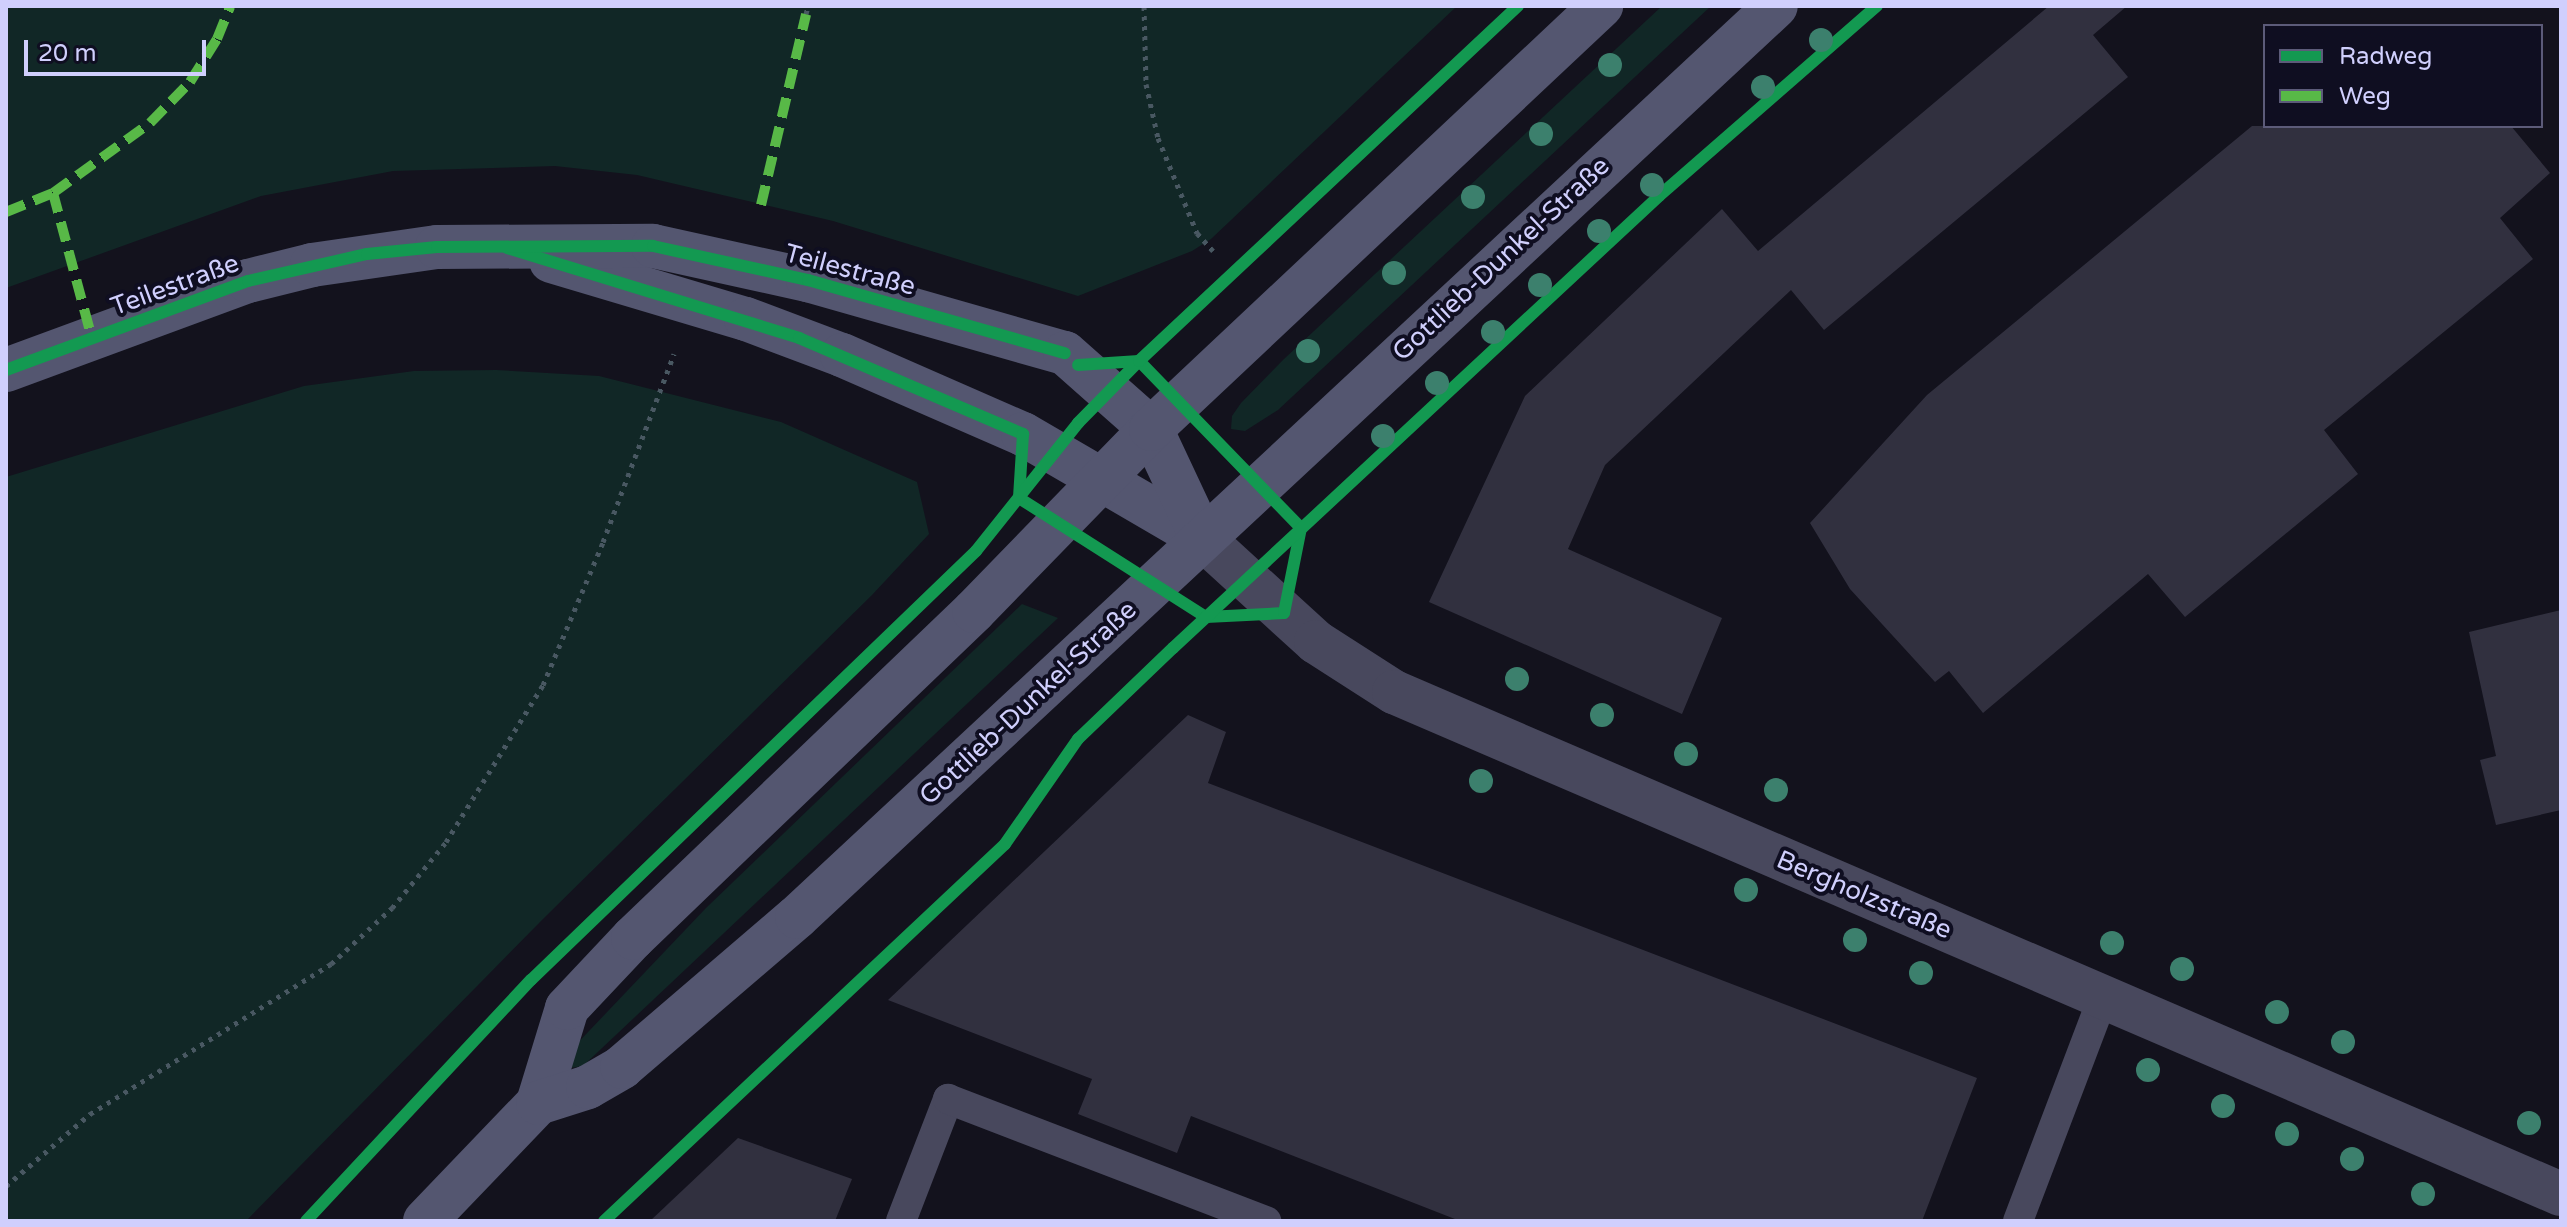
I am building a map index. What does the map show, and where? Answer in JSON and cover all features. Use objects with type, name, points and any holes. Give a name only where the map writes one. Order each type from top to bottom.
[{"type":"street","name":"Gottlieb-Dunkel-Straße","points":[[425,1221],[538,1103],[567,1008],[719,853],[974,611],[1151,429],[1601,6]]},
{"type":"street","name":"Gottlieb-Dunkel-Straße","points":[[538,1103],[588,1087],[622,1067],[909,816],[1202,538],[1776,6]]},
{"type":"street","name":"Teilestraße","points":[[6,370],[248,281],[312,265],[437,247],[653,246],[808,280],[1065,353],[1151,429],[1202,538]]},
{"type":"street","name":"Teilestraße","points":[[507,248],[694,303],[799,338],[864,364],[1023,434],[1202,538]]},
{"type":"street","name":"Bergholzstraße","points":[[1202,538],[1316,642],[1394,692],[2561,1194]]},
{"type":"lane","points":[[2018,1221],[2103,997]]},
{"type":"lane","points":[[901,1221],[948,1099],[1266,1221]]},
{"type":"path","points":[[806,14],[808,6]]},
{"type":"path","points":[[1144,6],[1146,84],[1158,138],[1197,233],[1213,251]]},
{"type":"path","points":[[6,1186],[90,1114],[331,964],[392,908],[446,842],[543,685],[603,542],[694,303]]},
{"type":"green space","points":[[6,6],[1457,6],[1211,239],[1192,251],[1078,296],[833,221],[637,175],[555,166],[393,171],[261,196],[6,288]]},
{"type":"green space","points":[[1662,6],[1711,6],[1278,410],[1245,431],[1231,429],[1232,416],[1241,403],[1284,359]]},
{"type":"green space","points":[[496,370],[599,376],[781,422],[917,482],[929,534],[872,595],[543,919],[246,1221],[6,1221],[6,477],[304,386],[414,371]]},
{"type":"green space","points":[[1022,604],[1058,618],[583,1066],[570,1068],[570,1051],[706,908]]},
{"type":"building","points":[[2049,6],[2127,6],[2093,35],[2128,77],[1824,330],[1791,290],[1605,465],[1568,549],[1722,618],[1682,714],[1429,602],[1525,396],[1722,209],[1758,251]]},
{"type":"building","points":[[2252,126],[2513,128],[2550,173],[2500,218],[2533,259],[2324,430],[2358,474],[2185,617],[2148,574],[1983,713],[1949,671],[1935,682],[1850,589],[1810,523],[1927,395]]},
{"type":"building","points":[[2561,610],[2561,810],[2496,825],[2480,760],[2496,756],[2469,632]]},
{"type":"building","points":[[1188,715],[1226,732],[1208,783],[1977,1078],[1922,1221],[1460,1221],[1191,1116],[1177,1153],[1078,1114],[1092,1079],[888,1000]]},
{"type":"building","points":[[738,1138],[852,1179],[835,1221],[650,1221]]},
{"type":"marked path","points":[[6,212],[53,193],[150,123],[190,82],[217,39],[230,6]]},
{"type":"marked path","points":[[761,205],[806,14]]},
{"type":"marked path","points":[[53,193],[92,339]]},
{"type":"cycle path","points":[[306,1221],[531,980],[976,551],[1078,423],[1139,361],[1518,6]]},
{"type":"cycle path","points":[[604,1221],[1005,844],[1078,739],[1173,648],[1659,196],[1877,6]]},
{"type":"cycle path","points":[[6,370],[248,281],[367,254],[437,247],[653,246],[808,280],[1065,353]]},
{"type":"cycle path","points":[[507,248],[799,338],[1023,434],[1019,498],[1206,617],[1284,613],[1301,528],[1139,361],[1078,365]]}]
